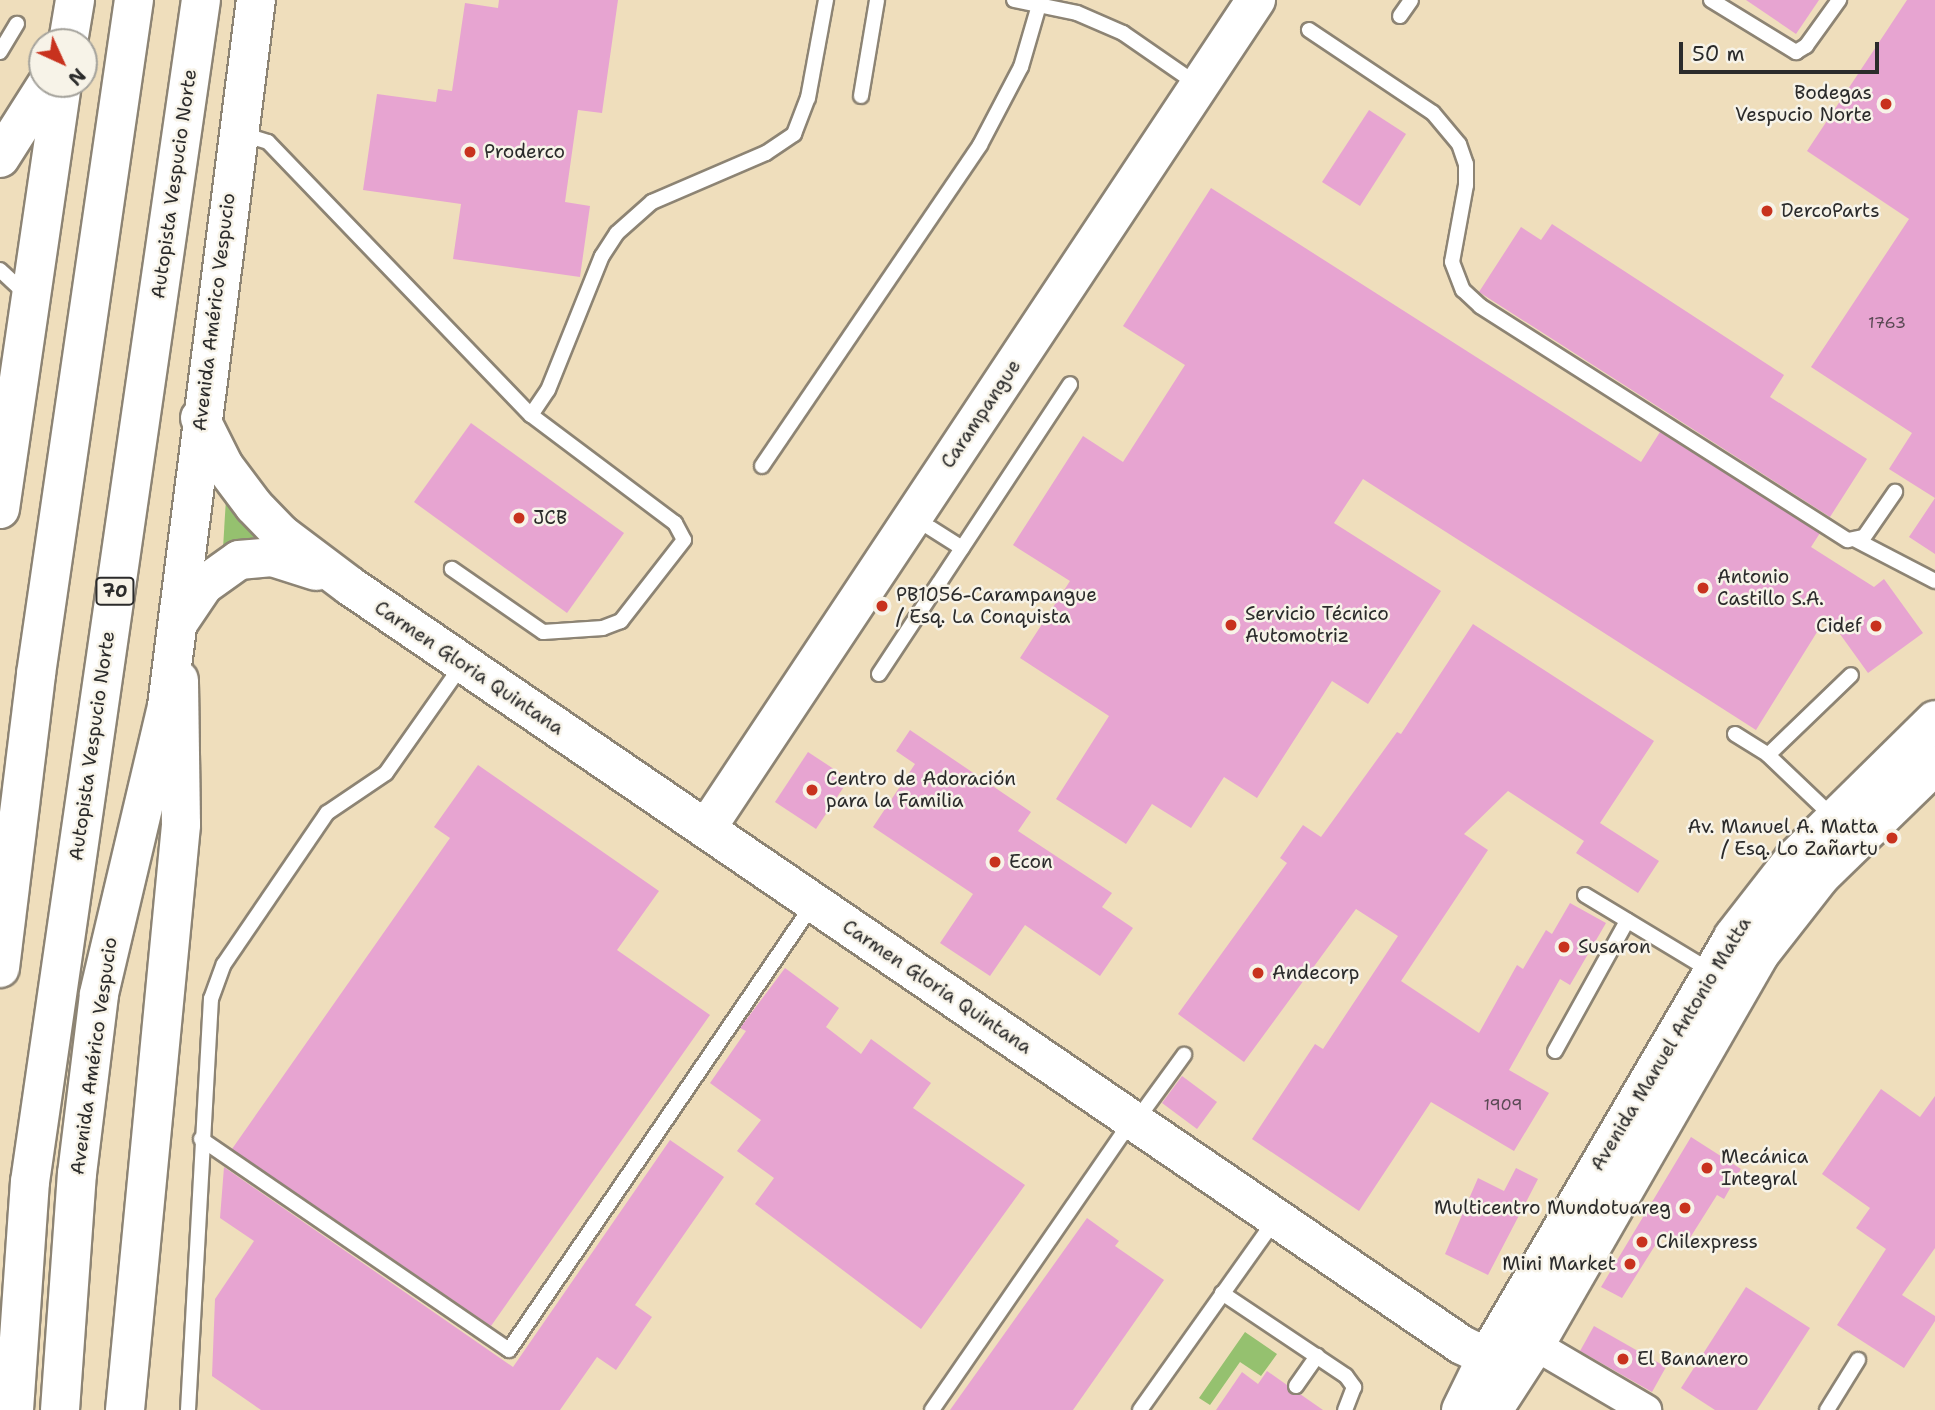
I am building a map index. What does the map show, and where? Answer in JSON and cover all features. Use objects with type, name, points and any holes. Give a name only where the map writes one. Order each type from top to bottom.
[{"type":"main road","points":[[70,28],[75,0]]},
{"type":"main road","points":[[111,156],[116,0]]},
{"type":"main road","points":[[0,968],[36,674],[134,0]]},
{"type":"main road","name":"Autopista Vespucio Norte","points":[[14,1410],[30,1182],[201,0]]},
{"type":"main road","name":"Avenida Américo Vespucio","points":[[60,1410],[77,1174],[106,955],[161,740],[178,624],[200,418],[256,0]]},
{"type":"main road","name":"Carampangue","points":[[706,829],[1256,0]]},
{"type":"main road","points":[[0,158],[38,98]]},
{"type":"main road","points":[[0,509],[60,98]]},
{"type":"main road","name":"Carmen Gloria Quintana","points":[[200,418],[224,466],[254,506],[281,534],[349,586],[1462,1345],[1487,1357]]},
{"type":"main road","name":"Carmen Gloria Quintana","points":[[178,624],[204,585],[225,567],[246,558],[279,558],[349,586]]},
{"type":"main road","name":"Avenida Américo Vespucio","points":[[125,1410],[181,825],[178,624]]},
{"type":"main road","name":"Avenida Manuel Antonio Matta","points":[[1461,1410],[1487,1357],[1711,971],[1755,906],[1834,818],[1935,720]]},
{"type":"main road","name":"Avenida Manuel Antonio Matta","points":[[1493,1410],[1535,1345],[1759,956],[1821,876],[1935,765]]},
{"type":"main road","points":[[1487,1357],[1535,1345]]},
{"type":"street","points":[[1535,1345],[1646,1410]]},
{"type":"lane","points":[[531,415],[548,390],[588,290],[617,233],[652,202],[766,153],[794,134],[808,97],[826,0]]},
{"type":"lane","points":[[861,96],[877,0]]},
{"type":"lane","points":[[1014,0],[1077,13],[1123,33],[1199,86]]},
{"type":"lane","points":[[1400,16],[1411,0]]},
{"type":"lane","points":[[1711,0],[1796,52],[1806,46],[1839,0]]},
{"type":"lane","points":[[762,466],[980,145],[1021,67],[1039,5]]},
{"type":"lane","points":[[0,52],[17,24]]},
{"type":"lane","points":[[1310,30],[1433,113],[1459,145],[1466,164],[1466,185],[1452,262],[1462,290],[1480,306],[1828,528],[1935,581]]},
{"type":"lane","points":[[237,133],[268,142],[531,415],[675,523],[684,540],[621,621],[603,628],[544,632],[452,569]]},
{"type":"lane","points":[[0,270],[30,300]]},
{"type":"lane","points":[[879,674],[1070,384]]},
{"type":"lane","points":[[1856,540],[1864,537],[1895,492]]},
{"type":"lane","points":[[913,517],[962,548]]},
{"type":"lane","points":[[188,1410],[201,1139],[211,999],[224,964],[327,813],[386,773],[462,664]]},
{"type":"lane","points":[[1768,755],[1851,675]]},
{"type":"lane","points":[[1735,734],[1768,755],[1834,818]]},
{"type":"lane","points":[[1585,895],[1711,971]]},
{"type":"lane","points":[[201,1139],[509,1350],[814,903]]},
{"type":"lane","points":[[1555,1051],[1627,921]]},
{"type":"lane","points":[[932,1410],[1133,1121],[1184,1055]]},
{"type":"lane","points":[[1140,1410],[1276,1218]]},
{"type":"lane","points":[[1222,1293],[1346,1376],[1354,1387],[1345,1410]]},
{"type":"lane","points":[[1296,1386],[1317,1356]]},
{"type":"lane","points":[[1827,1410],[1858,1360]]},
{"type":"green space","points":[[226,499],[255,537],[223,548]]},
{"type":"green space","points":[[1245,1332],[1277,1354],[1261,1376],[1240,1362],[1210,1405],[1199,1398]]},
{"type":"building","name":"Proderco","points":[[499,0],[618,0],[602,113],[578,110],[565,202],[590,206],[580,277],[453,259],[461,204],[363,190],[377,94],[436,102],[438,89],[452,91],[465,3],[498,8]]},
{"type":"building","points":[[1746,0],[1819,0],[1796,34]]},
{"type":"building","points":[[1907,0],[1935,0],[1935,498],[1889,469],[1912,433],[1811,367],[1909,219],[1807,151]]},
{"type":"building","points":[[1369,110],[1406,134],[1360,206],[1322,182]]},
{"type":"building","points":[[1211,188],[1641,462],[1660,432],[1820,533],[1811,547],[1874,587],[1884,579],[1923,633],[1868,673],[1827,616],[1756,730],[1363,479],[1334,523],[1441,591],[1368,704],[1332,681],[1257,798],[1224,777],[1191,828],[1152,804],[1126,844],[1056,799],[1109,716],[1020,658],[1070,581],[1013,545],[1083,436],[1123,462],[1185,365],[1123,326]]},
{"type":"building","points":[[1552,224],[1784,375],[1770,397],[1867,459],[1830,517],[1479,292],[1521,227],[1541,240]]},
{"type":"building","name":"JCB","points":[[471,423],[624,533],[567,613],[414,502]]},
{"type":"building","points":[[1935,498],[1935,554],[1909,537]]},
{"type":"building","points":[[1473,624],[1654,741],[1600,823],[1659,861],[1638,893],[1576,853],[1584,841],[1508,791],[1464,834],[1488,850],[1401,981],[1479,1033],[1517,965],[1523,969],[1546,930],[1552,934],[1570,903],[1606,923],[1570,985],[1560,979],[1509,1070],[1549,1093],[1514,1151],[1431,1102],[1359,1211],[1252,1139],[1315,1044],[1323,1049],[1398,936],[1356,909],[1244,1062],[1178,1014],[1287,863],[1280,858],[1303,825],[1321,837],[1397,732],[1401,734]]},
{"type":"building","name":"Econ","points":[[910,730],[1031,812],[1018,831],[1112,893],[1102,907],[1133,928],[1100,976],[1025,925],[990,976],[940,943],[973,894],[873,827],[915,764],[896,751]]},
{"type":"building","name":"Centro de Adoración para la Familia","points":[[808,752],[849,779],[816,829],[775,802]]},
{"type":"building","points":[[478,765],[659,891],[617,950],[710,1015],[491,1326],[232,1149],[450,838],[434,827]]},
{"type":"building","points":[[785,968],[839,1008],[826,1027],[861,1054],[871,1039],[931,1083],[913,1108],[1025,1185],[921,1329],[755,1204],[774,1178],[737,1151],[761,1120],[710,1083],[746,1031],[740,1028]]},
{"type":"building","points":[[1182,1076],[1217,1102],[1197,1129],[1162,1103]]},
{"type":"building","points":[[1881,1089],[1920,1117],[1935,1096],[1935,1248],[1902,1295],[1935,1316],[1935,1321],[1904,1368],[1837,1325],[1886,1249],[1856,1228],[1870,1208],[1822,1174]]},
{"type":"building","points":[[1691,1137],[1741,1169],[1724,1199],[1717,1195],[1683,1249],[1661,1236],[1622,1298],[1601,1287]]},
{"type":"building","points":[[670,1140],[724,1177],[635,1305],[652,1317],[616,1370],[597,1357],[560,1410],[261,1410],[212,1376],[215,1299],[254,1241],[220,1218],[224,1167],[513,1367]]},
{"type":"building","points":[[1516,1168],[1538,1179],[1488,1275],[1445,1254],[1478,1178],[1504,1191]]},
{"type":"building","points":[[1087,1218],[1119,1241],[1115,1246],[1164,1280],[1073,1410],[950,1410]]},
{"type":"building","points":[[1746,1287],[1810,1328],[1757,1410],[1715,1410],[1681,1388]]},
{"type":"building","name":"El Bananero","points":[[1594,1326],[1666,1367],[1652,1392],[1580,1351]]},
{"type":"building","points":[[1267,1371],[1287,1385],[1291,1394],[1300,1394],[1323,1410],[1216,1410],[1242,1372],[1258,1384]]},
{"type":"place","name":"Bodegas Vespucio Norte","points":[[1886,104]]},
{"type":"place","name":"Proderco","points":[[470,152]]},
{"type":"place","name":"DercoParts","points":[[1767,211]]},
{"type":"place","name":"JCB","points":[[519,518]]},
{"type":"place","name":"Antonio Castillo S.A.","points":[[1703,588]]},
{"type":"place","name":"PB1056-Carampangue / Esq. La Conquista","points":[[882,606]]},
{"type":"place","name":"Servicio Técnico Automotriz","points":[[1231,625]]},
{"type":"place","name":"Cidef","points":[[1876,626]]},
{"type":"place","name":"Centro de Adoración para la Familia","points":[[812,790]]},
{"type":"place","name":"Av. Manuel A. Matta / Esq. Lo Zañartu","points":[[1892,838]]},
{"type":"place","name":"Econ","points":[[995,862]]},
{"type":"place","name":"Susaron","points":[[1564,947]]},
{"type":"place","name":"Andecorp","points":[[1258,973]]},
{"type":"place","name":"Mecánica Integral","points":[[1707,1168]]},
{"type":"place","name":"Multicentro Mundotuareg","points":[[1685,1208]]},
{"type":"place","name":"Chilexpress","points":[[1642,1242]]},
{"type":"place","name":"Mini Market","points":[[1630,1264]]},
{"type":"place","name":"El Bananero","points":[[1623,1359]]}]
